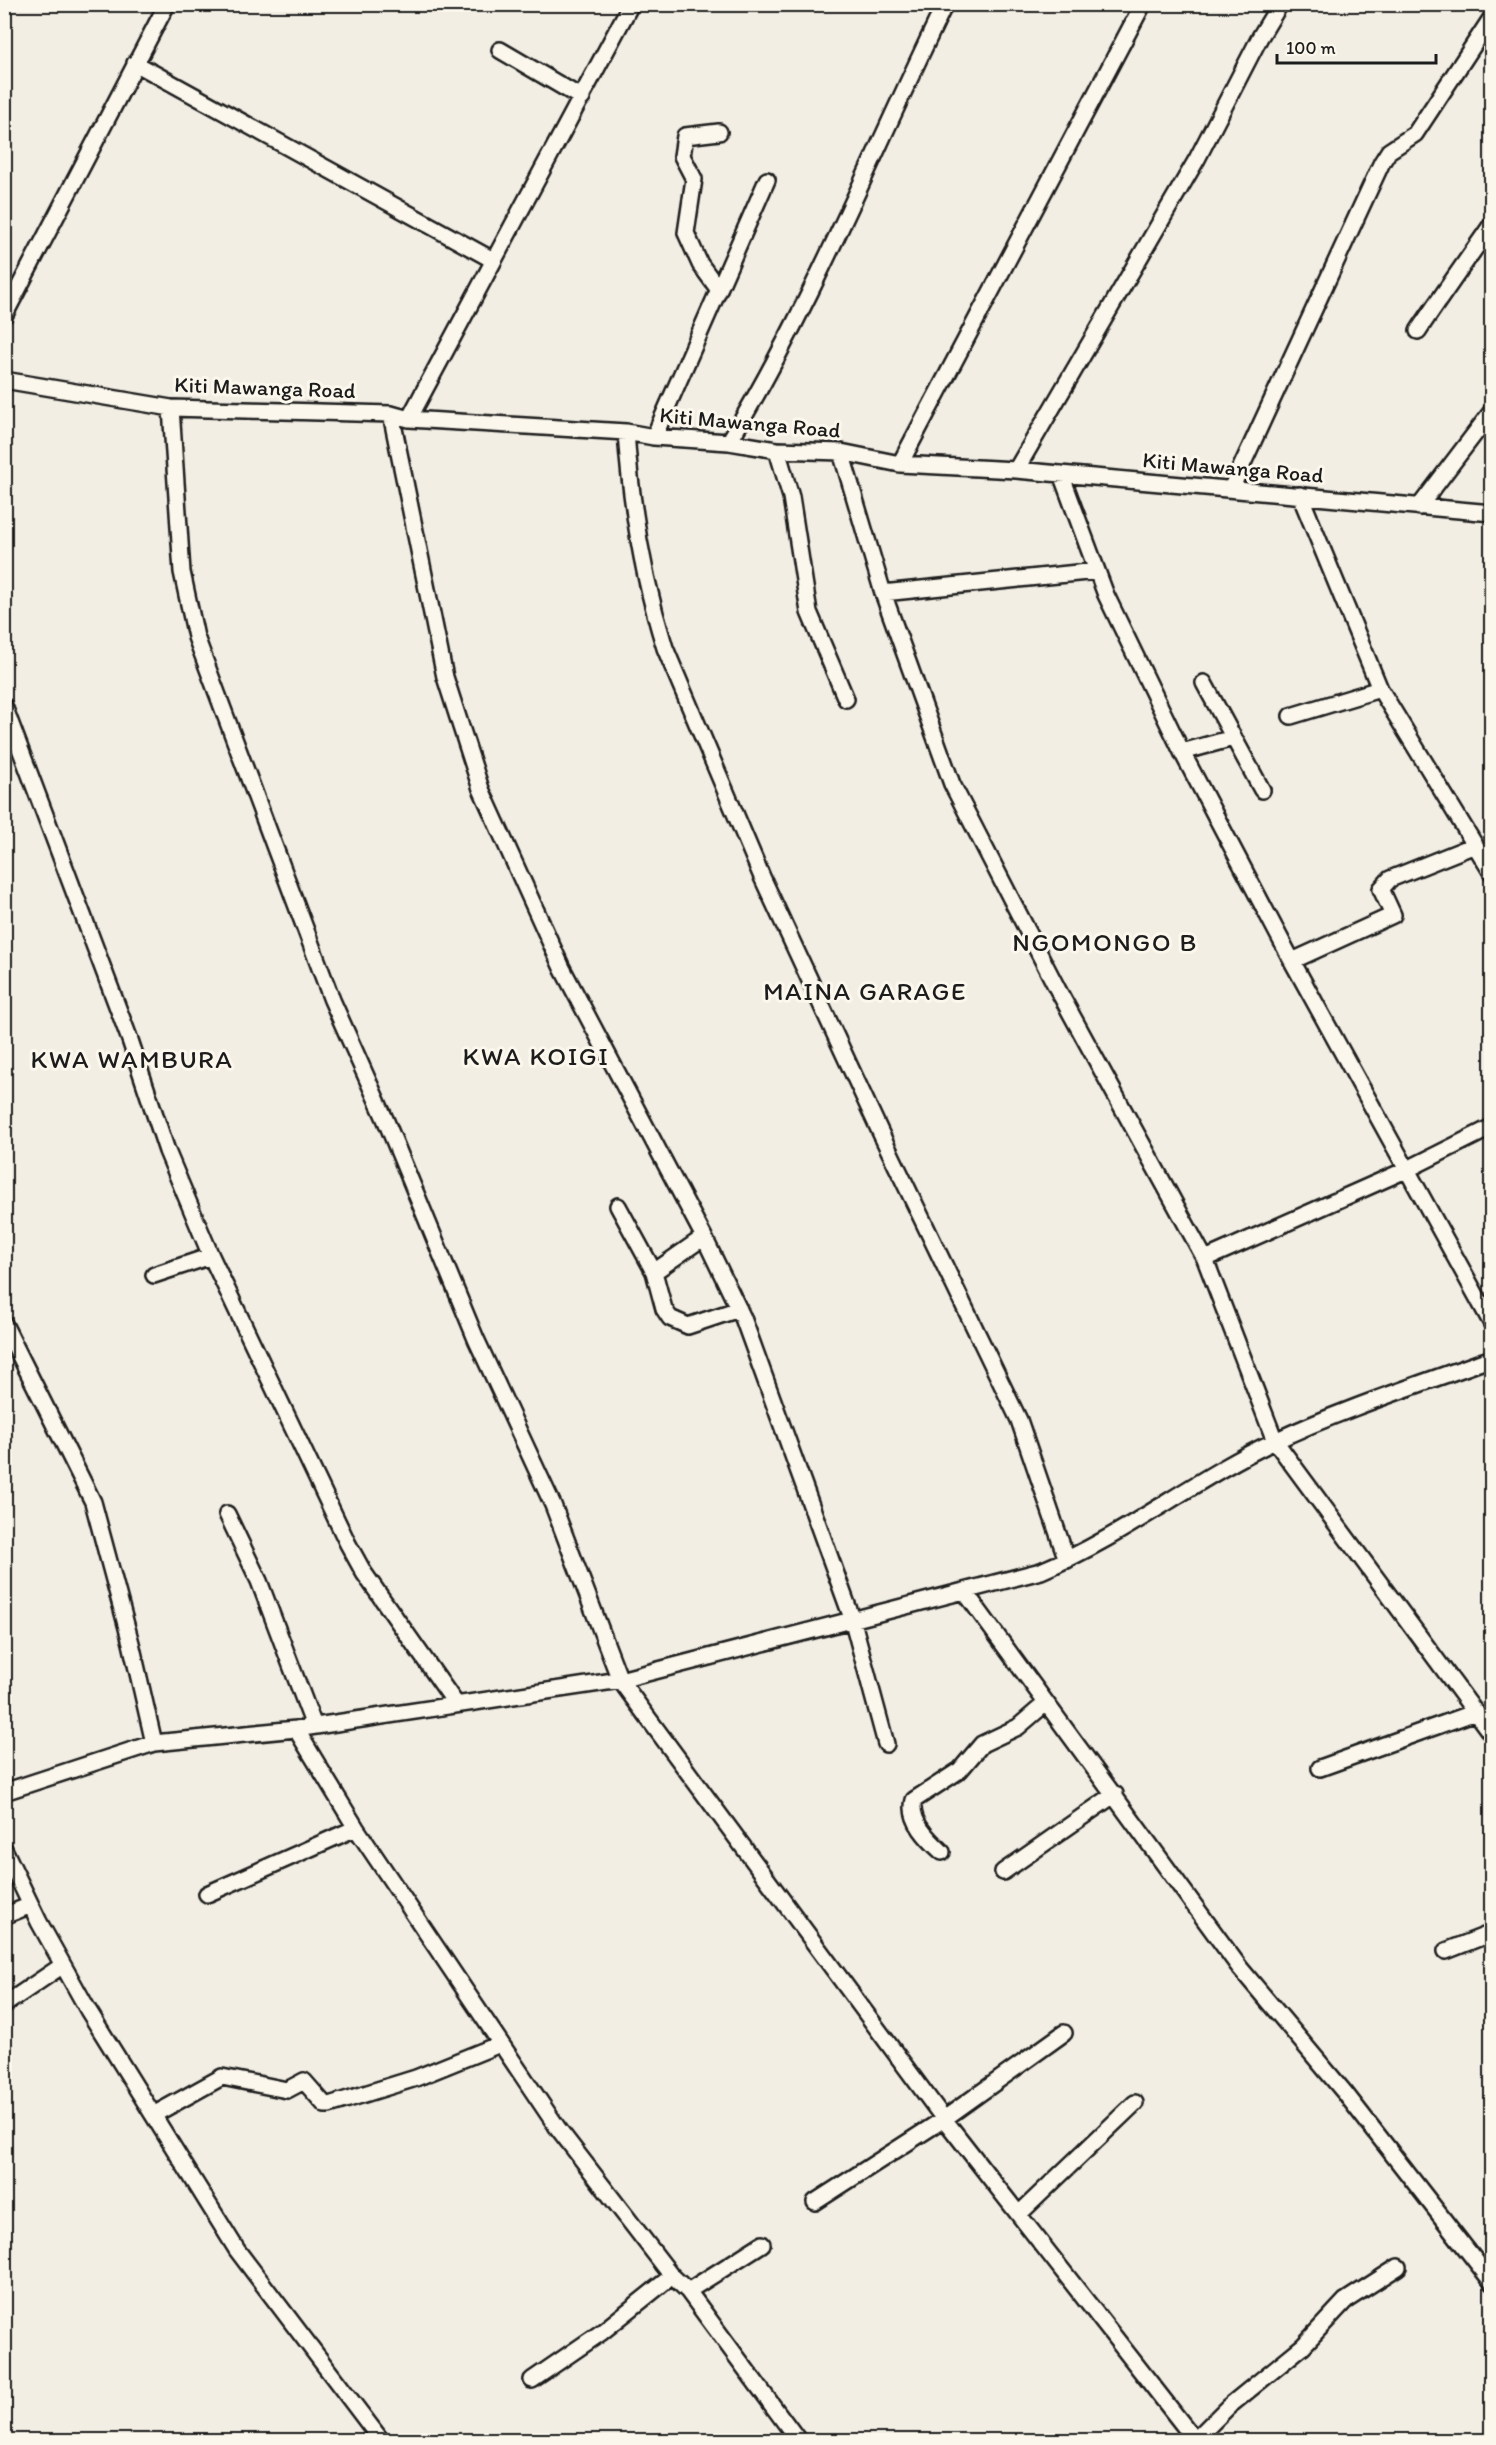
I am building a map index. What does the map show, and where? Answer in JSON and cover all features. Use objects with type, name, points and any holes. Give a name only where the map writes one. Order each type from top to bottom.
[{"type":"street","points":[[4,316],[167,4]]},
{"type":"street","points":[[409,419],[631,4]]},
{"type":"street","points":[[729,442],[761,389],[945,4]]},
{"type":"street","points":[[900,464],[1143,4]]},
{"type":"street","points":[[1016,470],[1197,159],[1260,37],[1280,4]]},
{"type":"street","points":[[1231,489],[1382,162],[1389,151],[1415,134],[1491,17]]},
{"type":"street","points":[[500,50],[582,98]]},
{"type":"street","points":[[135,63],[493,260]]},
{"type":"street","points":[[719,132],[684,136],[682,156],[694,179],[686,233],[700,264],[719,290]]},
{"type":"street","points":[[654,437],[768,180]]},
{"type":"street","points":[[1418,331],[1446,287],[1470,258],[1491,224]]},
{"type":"street","name":"Kiti Mawanga Road","points":[[4,380],[171,408],[391,414],[409,419],[626,432],[654,437],[729,442],[777,450],[841,452],[900,464],[1016,470],[1491,513]]},
{"type":"street","points":[[171,408],[182,572],[196,638],[332,1000],[387,1121],[476,1339],[552,1505],[620,1680],[944,2119],[1195,2440],[1228,2407],[1303,2346],[1345,2301],[1398,2267]]},
{"type":"street","points":[[1419,507],[1491,411]]},
{"type":"street","points":[[391,414],[445,677],[481,789],[562,968],[704,1237],[739,1309],[799,1466],[852,1618],[886,1744]]},
{"type":"street","points":[[626,432],[630,495],[655,615],[665,648],[762,877],[883,1138],[1018,1420],[1067,1560]]},
{"type":"street","points":[[777,450],[790,497],[809,612],[846,699]]},
{"type":"street","points":[[841,452],[883,593],[952,784],[1058,990],[1205,1259],[1275,1441],[1491,1735]]},
{"type":"street","points":[[1061,474],[1097,571],[1127,642],[1182,752],[1292,961],[1491,1324]]},
{"type":"street","points":[[1300,495],[1380,689],[1491,873]]},
{"type":"street","points":[[883,593],[1097,571]]},
{"type":"street","points":[[1204,683],[1262,790]]},
{"type":"street","points":[[1291,716],[1380,689]]},
{"type":"street","points":[[4,706],[130,1040],[168,1151],[210,1256],[348,1544],[364,1573],[456,1704]]},
{"type":"street","points":[[1182,752],[1233,738]]},
{"type":"street","points":[[1292,961],[1393,915],[1381,889],[1390,879],[1475,845]]},
{"type":"street","points":[[1205,1259],[1408,1169],[1491,1127]]},
{"type":"street","points":[[618,1206],[654,1272],[664,1309],[670,1318],[688,1326],[739,1309]]},
{"type":"street","points":[[654,1272],[704,1237]]},
{"type":"street","points":[[154,1275],[210,1256]]},
{"type":"street","points":[[4,1324],[93,1502],[109,1556],[154,1743]]},
{"type":"street","points":[[4,1792],[154,1743],[296,1729],[620,1680],[852,1618],[965,1592],[1041,1571],[1067,1560],[1172,1497],[1275,1441],[1491,1358]]},
{"type":"street","points":[[227,1514],[259,1581],[314,1726]]},
{"type":"street","points":[[965,1592],[1115,1794],[1240,1968],[1345,2093],[1491,2282]]},
{"type":"street","points":[[942,1852],[917,1822],[912,1808],[914,1800],[960,1770],[982,1744],[1018,1727],[1046,1703]]},
{"type":"street","points":[[1320,1768],[1476,1712]]},
{"type":"street","points":[[296,1729],[356,1828],[557,2127],[672,2276],[688,2291],[798,2440]]},
{"type":"street","points":[[1003,1872],[1115,1794]]},
{"type":"street","points":[[207,1894],[356,1828]]},
{"type":"street","points":[[4,1849],[31,1905],[88,2010],[155,2114],[237,2250],[381,2440]]},
{"type":"street","points":[[4,1916],[31,1905]]},
{"type":"street","points":[[1446,1951],[1491,1933]]},
{"type":"street","points":[[4,2005],[63,1965]]},
{"type":"street","points":[[815,2202],[944,2119],[1064,2033]]},
{"type":"street","points":[[155,2114],[222,2077],[287,2090],[304,2081],[325,2105],[329,2105],[416,2078],[500,2044]]},
{"type":"street","points":[[1019,2214],[1135,2103]]},
{"type":"street","points":[[688,2291],[762,2244]]},
{"type":"street","points":[[532,2380],[602,2332],[672,2276]]},
{"type":"district","name":"NGOMONGO B","points":[[1105,942]]},
{"type":"district","name":"MAINA GARAGE","points":[[865,991]]},
{"type":"district","name":"KWA KOIGI","points":[[536,1056]]},
{"type":"district","name":"KWA WAMBURA","points":[[132,1059]]}]
